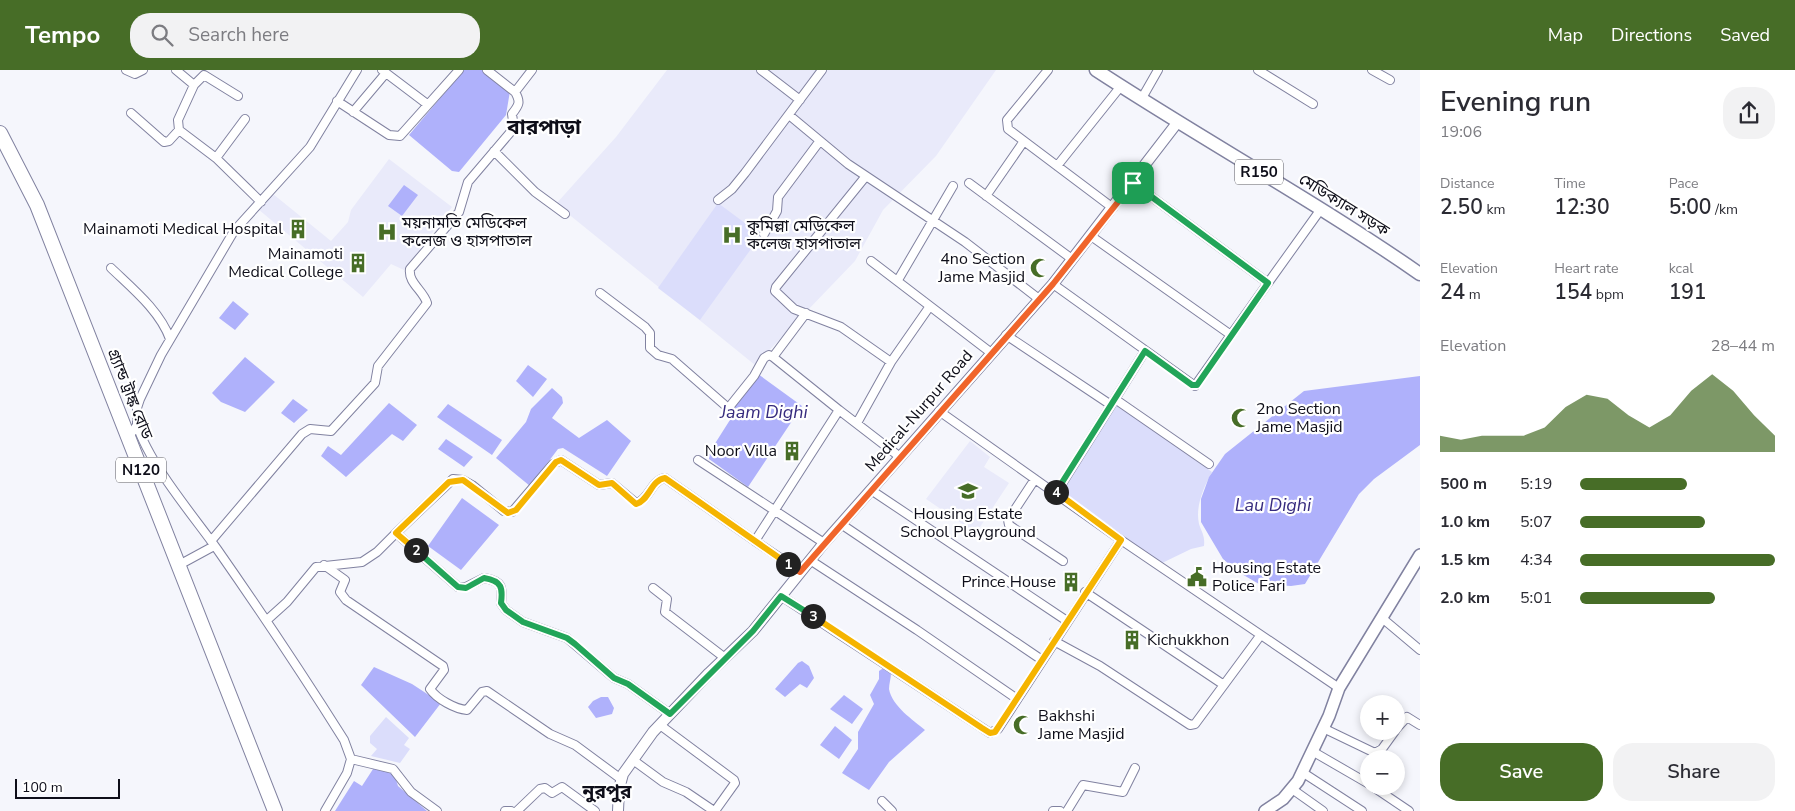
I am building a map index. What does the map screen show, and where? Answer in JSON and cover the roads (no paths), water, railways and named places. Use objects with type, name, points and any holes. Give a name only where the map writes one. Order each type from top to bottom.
[{"type":"highway","name":"গ্র্যান্ড ট্রাঙ্ক রোড","points":[[0,133],[37,205],[275,811]]},
{"type":"main road","name":"মেডিক্যাল সড়ক","points":[[1096,70],[1178,123],[1322,210],[1420,274]]},
{"type":"main road","points":[[1265,811],[1292,789],[1323,728],[1339,688],[1418,562]]},
{"type":"street","points":[[126,70],[135,74],[144,70]]},
{"type":"street","points":[[176,70],[194,85]]},
{"type":"street","points":[[325,811],[342,783],[351,759],[344,740],[267,620],[147,448],[137,425],[137,408],[170,339],[234,231],[310,147],[357,70]]},
{"type":"street","points":[[337,101],[394,137],[400,136],[459,70]]},
{"type":"street","points":[[179,565],[212,543],[302,434],[310,429],[331,431],[375,382],[378,366],[427,303],[425,296],[411,280],[410,269],[459,212],[468,182],[514,128],[512,114],[519,105],[520,99],[515,92],[487,70]]},
{"type":"street","points":[[515,92],[532,70]]},
{"type":"street","points":[[761,70],[800,100]]},
{"type":"street","points":[[718,200],[745,173],[822,70]]},
{"type":"street","points":[[1048,70],[1007,120],[1008,128],[1113,208]]},
{"type":"street","points":[[1142,98],[1158,70]]},
{"type":"street","points":[[1258,70],[1313,104]]},
{"type":"street","points":[[1372,70],[1390,80]]},
{"type":"street","points":[[353,112],[384,72],[427,104]]},
{"type":"street","points":[[238,96],[204,75],[194,85],[178,120],[179,130],[216,158],[261,202]]},
{"type":"street","points":[[1057,166],[1121,86]]},
{"type":"street","points":[[131,113],[164,142],[169,141],[179,130]]},
{"type":"street","points":[[789,115],[820,142],[866,176],[965,242],[1039,299]]},
{"type":"street","points":[[216,158],[245,119]]},
{"type":"street","name":"Medical-Nurpur Road","points":[[618,811],[621,779],[660,725],[753,631],[824,543],[990,352],[1053,284],[1178,123]]},
{"type":"street","points":[[986,196],[1024,140]]},
{"type":"street","points":[[764,234],[777,212],[778,197],[820,142]]},
{"type":"street","points":[[494,151],[535,192],[564,214]]},
{"type":"street","points":[[866,176],[776,287],[776,295],[794,309],[841,327],[891,362]]},
{"type":"street","points":[[969,183],[1072,259]]},
{"type":"street","points":[[1133,183],[1268,283]]},
{"type":"street","points":[[898,280],[953,186]]},
{"type":"street","points":[[1053,284],[1195,386],[1322,210]]},
{"type":"street","points":[[1092,236],[1231,335]]},
{"type":"street","points":[[871,261],[990,352]]},
{"type":"street","points":[[111,268],[144,299],[164,324],[170,339]]},
{"type":"street","points":[[600,293],[645,327],[650,333],[650,348],[662,357],[672,360],[727,406],[730,406],[754,376],[764,358],[769,355],[900,456]]},
{"type":"street","points":[[857,422],[891,362],[930,306]]},
{"type":"street","points":[[773,357],[806,313]]},
{"type":"street","points":[[1006,334],[1209,464]]},
{"type":"street","points":[[1056,493],[1145,351]]},
{"type":"street","points":[[755,541],[839,410]]},
{"type":"street","points":[[939,411],[1121,540],[1339,688]]},
{"type":"street","points":[[128,438],[137,425]]},
{"type":"street","points":[[267,620],[290,598],[316,567],[362,562],[377,552],[453,479],[463,480],[472,485],[508,513],[512,512],[556,462],[561,460],[599,485],[612,483],[636,504],[643,500],[659,480],[665,478],[800,572]]},
{"type":"street","points":[[698,460],[824,543]]},
{"type":"street","points":[[1035,479],[1008,520],[1009,525],[1063,561]]},
{"type":"street","points":[[871,490],[1067,621]]},
{"type":"street","points":[[841,524],[1042,660]]},
{"type":"street","points":[[396,533],[458,587],[466,588],[484,578],[500,586],[503,590],[501,603],[516,618],[539,630],[567,638],[614,678],[628,684],[670,714]]},
{"type":"street","points":[[781,596],[990,733],[998,729],[1085,592],[1121,540]]},
{"type":"street","points":[[810,560],[917,630],[1017,699]]},
{"type":"street","points":[[324,565],[345,580],[340,594],[346,600],[442,666],[444,670],[430,689],[438,697],[449,704],[467,710],[482,692],[487,691],[550,734],[575,745],[621,779]]},
{"type":"street","points":[[653,588],[667,599],[665,612],[725,658]]},
{"type":"street","points":[[1085,592],[1224,685]]},
{"type":"street","points":[[1382,618],[1420,650]]},
{"type":"street","points":[[1054,641],[1100,666],[1190,725],[1198,722],[1260,636]]},
{"type":"street","points":[[1405,719],[1407,717],[1420,725]]},
{"type":"street","points":[[633,760],[663,782],[686,792],[715,811],[735,783],[734,780],[660,725]]},
{"type":"street","points":[[1323,728],[1375,753],[1382,749],[1389,740]]},
{"type":"street","points":[[1312,751],[1360,779]]},
{"type":"street","points":[[351,759],[393,769],[411,792],[437,811]]},
{"type":"street","points":[[1067,811],[1082,785],[1123,792],[1135,768]]},
{"type":"street","points":[[1302,772],[1362,811]]},
{"type":"street","points":[[517,811],[540,789],[544,788],[552,792],[562,787],[595,811]]},
{"type":"street","points":[[1292,789],[1323,811]]},
{"type":"street","points":[[1385,795],[1409,811]]},
{"type":"street","points":[[882,802],[892,811]]},
{"type":"street","points":[[505,811],[511,811]]},
{"type":"street","points":[[1053,811],[1060,811]]},
{"type":"water","points":[[464,70],[489,70],[511,85],[506,115],[459,172],[452,171],[409,135]]},
{"type":"water","points":[[404,185],[418,195],[402,216],[388,206]]},
{"type":"water","points":[[233,301],[249,314],[235,330],[219,318]]},
{"type":"water","points":[[245,357],[275,382],[245,412],[221,402],[212,393]]},
{"type":"water","points":[[528,365],[547,379],[533,397],[516,381]]},
{"type":"water","name":"Jaam Dighi","points":[[758,374],[802,406],[748,487],[709,459],[709,453],[735,412],[735,405]]},
{"type":"water","name":"Lau Dighi","points":[[1420,376],[1420,445],[1374,479],[1359,494],[1305,584],[1291,586],[1259,584],[1240,573],[1223,559],[1201,522],[1201,499],[1209,477],[1225,454],[1304,391]]},
{"type":"water","points":[[552,388],[562,397],[563,403],[552,418],[579,438],[607,420],[631,441],[607,476],[563,448],[558,449],[530,486],[496,458],[526,422],[531,409]]},
{"type":"water","points":[[293,399],[308,410],[294,423],[281,413]]},
{"type":"water","points":[[389,403],[417,425],[403,441],[392,434],[346,477],[321,456],[328,446],[341,455]]},
{"type":"water","points":[[448,404],[502,440],[492,455],[437,417]]},
{"type":"water","points":[[446,439],[473,457],[464,467],[438,449]]},
{"type":"water","points":[[462,498],[499,525],[461,570],[428,546]]},
{"type":"water","points":[[802,661],[809,666],[814,678],[807,688],[800,684],[785,697],[775,689]]},
{"type":"water","points":[[374,667],[412,684],[441,703],[415,737],[361,685]]},
{"type":"water","points":[[885,667],[891,673],[889,689],[894,701],[925,730],[889,762],[869,790],[842,773],[858,749],[858,732],[874,704],[870,695],[879,679],[879,671]]},
{"type":"water","points":[[844,695],[863,709],[852,724],[830,709]]},
{"type":"water","points":[[601,697],[608,697],[614,708],[612,714],[596,718],[588,707],[593,701]]},
{"type":"water","points":[[835,726],[852,740],[839,759],[820,745]]},
{"type":"water","points":[[375,766],[394,773],[398,786],[427,811],[335,811],[354,781],[362,786]]},
{"type":"place","name":"Mainamoti Medical Hospital","points":[[298,229]]},
{"type":"place","name":"ময়নামতি মেডিকেল কলেজ ও হাসপাতাল","points":[[387,232]]},
{"type":"place","name":"কুমিল্লা মেডিকেল কলেজ হাসপাতাল","points":[[732,235]]},
{"type":"place","name":"Mainamoti Medical College","points":[[358,263]]},
{"type":"place","name":"4no Section Jame Masjid","points":[[1040,268]]},
{"type":"place","name":"2no Section Jame Masjid","points":[[1241,418]]},
{"type":"place","name":"Noor Villa","points":[[792,451]]},
{"type":"place","name":"Housing Estate School Playground","points":[[968,491]]},
{"type":"place","name":"Housing Estate Police Fari","points":[[1197,577]]},
{"type":"place","name":"Prince House","points":[[1071,582]]},
{"type":"place","name":"Kichukkhon","points":[[1132,640]]},
{"type":"place","name":"Bakhshi Jame Masjid","points":[[1023,725]]},
{"type":"district","name":"বারপাড়া","points":[[544,127]]},
{"type":"district","name":"নুরপুর","points":[[607,792]]}]
